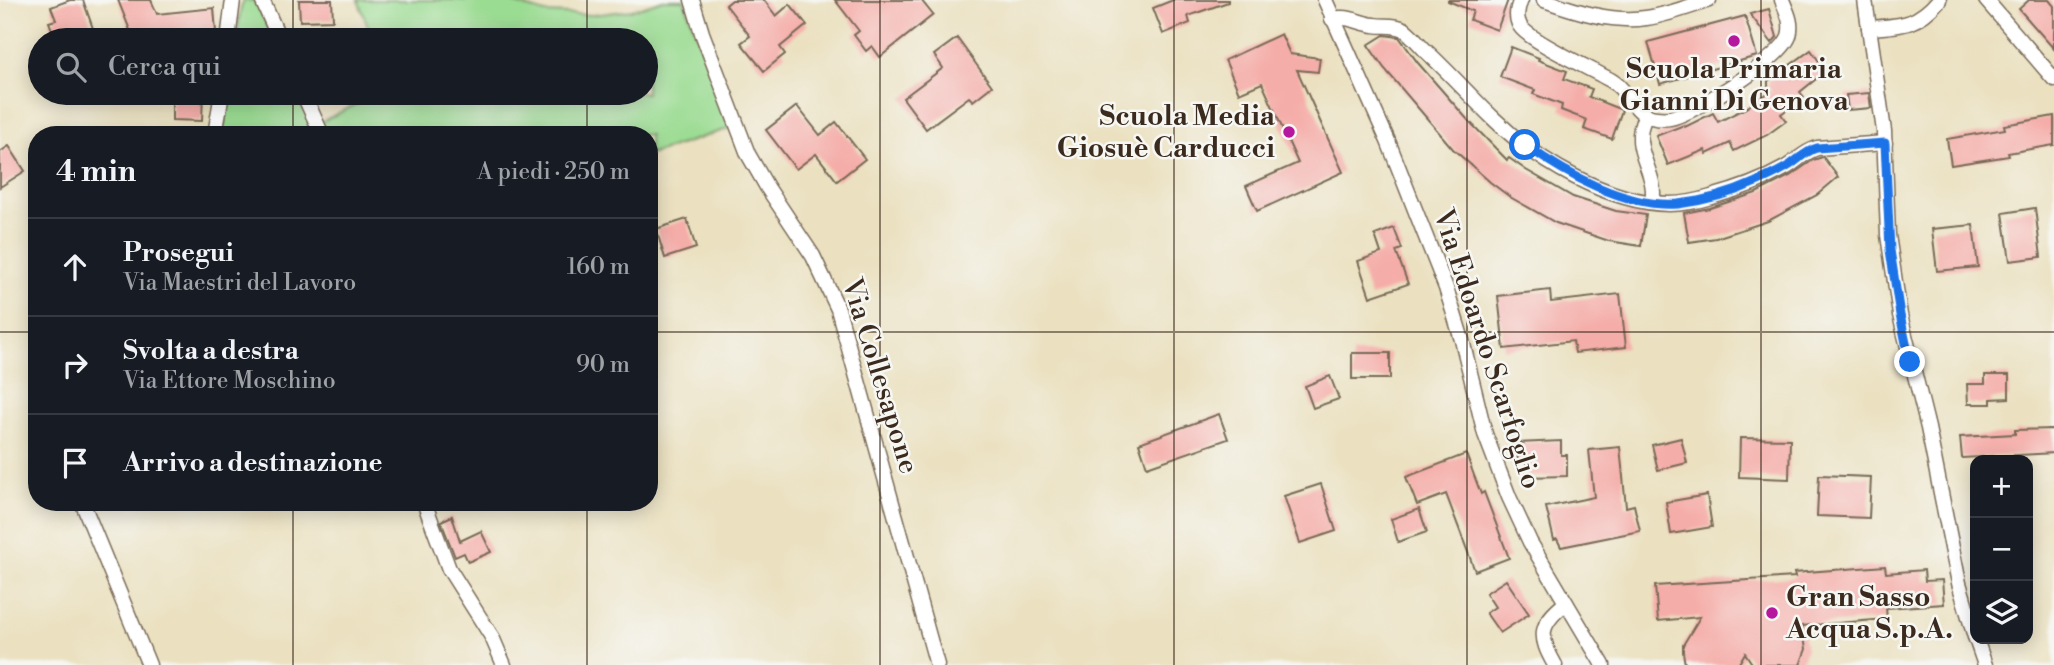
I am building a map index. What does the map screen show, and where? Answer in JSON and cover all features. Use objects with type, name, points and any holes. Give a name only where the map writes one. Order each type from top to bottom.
[{"type":"street","points":[[230,28],[233,0]]},
{"type":"street","points":[[262,0],[275,28]]},
{"type":"street","name":"Via Collesapone","points":[[692,0],[748,154],[813,256],[838,309],[937,665]]},
{"type":"street","name":"Via Edoardo Scarfoglio","points":[[1325,0],[1388,141],[1446,288],[1485,434],[1508,497],[1530,542],[1603,665]]},
{"type":"street","points":[[1521,0],[1517,18],[1524,31],[1619,85],[1627,92],[1635,107],[1646,115],[1664,118],[1681,115],[1733,87],[1780,50],[1791,29],[1782,0]]},
{"type":"street","points":[[1544,0],[1598,15],[1645,19],[1709,0]]},
{"type":"street","points":[[1865,0],[1885,143],[1888,235],[1900,315],[1928,428],[1959,583],[1970,621]]},
{"type":"street","points":[[1869,28],[1911,23],[1926,15],[1939,0]]},
{"type":"street","points":[[1986,0],[2054,79]]},
{"type":"street","points":[[1332,19],[1346,17],[1376,26],[1392,25],[1404,29],[1495,120],[1532,150],[1588,182],[1652,202],[1678,204],[1731,191],[1772,175],[1817,148],[1885,143]]},
{"type":"street","points":[[216,126],[220,105]]},
{"type":"street","points":[[308,105],[318,126]]},
{"type":"street","points":[[1646,115],[1639,131],[1639,140],[1653,188],[1652,202]]},
{"type":"street","points":[[86,511],[149,665]]},
{"type":"street","points":[[427,511],[449,569],[492,637],[504,665]]},
{"type":"street","points":[[1555,665],[1545,642],[1544,628],[1548,620],[1566,603]]},
{"type":"street","points":[[1977,644],[1985,665]]},
{"type":"green space","points":[[244,0],[255,1],[268,28],[238,28]]},
{"type":"green space","points":[[358,0],[504,0],[545,13],[592,15],[632,10],[663,0],[684,0],[730,128],[658,152],[658,126],[313,126],[355,105],[658,105],[658,28],[368,28]]},
{"type":"green space","points":[[227,105],[303,105],[313,126],[224,126]]},
{"type":"building","points":[[70,0],[83,0],[93,28],[51,28],[49,22],[56,20],[51,7]]},
{"type":"building","points":[[118,0],[151,0],[157,14],[214,8],[216,28],[129,28]]},
{"type":"building","points":[[299,0],[332,0],[333,20],[300,21]]},
{"type":"building","points":[[732,0],[764,0],[776,16],[790,4],[807,25],[780,47],[785,54],[764,71],[741,43],[750,36],[726,5]]},
{"type":"building","points":[[835,0],[921,0],[933,15],[880,57],[872,46],[866,51],[854,35],[859,31]]},
{"type":"building","points":[[1173,0],[1228,2],[1188,16],[1190,23],[1163,34],[1153,8]]},
{"type":"building","points":[[1448,0],[1508,0],[1497,30],[1470,20],[1473,11]]},
{"type":"building","points":[[2029,0],[2049,0],[2054,6],[2054,49],[2019,9]]},
{"type":"building","points":[[1769,9],[1777,37],[1772,43],[1750,14]]},
{"type":"building","points":[[1745,16],[1757,56],[1660,84],[1648,42]]},
{"type":"building","points":[[1281,34],[1290,54],[1320,58],[1318,72],[1297,70],[1343,172],[1257,211],[1246,186],[1298,163],[1262,83],[1239,93],[1225,60]]},
{"type":"building","points":[[1384,35],[1399,37],[1467,119],[1507,160],[1509,158],[1573,197],[1616,211],[1646,215],[1641,246],[1609,241],[1556,223],[1510,197],[1490,182],[1453,149],[1384,68],[1368,45]]},
{"type":"building","points":[[957,38],[992,86],[973,101],[969,97],[926,129],[903,98],[943,68],[934,55]]},
{"type":"building","points":[[1511,47],[1567,71],[1564,79],[1592,89],[1589,97],[1622,110],[1612,139],[1584,129],[1587,120],[1561,110],[1562,105],[1533,94],[1535,90],[1500,77]]},
{"type":"building","points":[[1811,50],[1826,71],[1800,92],[1804,97],[1781,114],[1786,121],[1767,135],[1734,151],[1730,143],[1707,154],[1705,150],[1668,165],[1656,136],[1684,125],[1685,127],[1713,113],[1718,122],[1746,108],[1771,91],[1768,81]]},
{"type":"building","points":[[1869,93],[1871,108],[1848,110],[1846,95]]},
{"type":"building","points":[[172,105],[203,105],[202,121],[172,120]]},
{"type":"building","points":[[797,106],[820,135],[836,122],[865,159],[837,181],[816,154],[796,169],[766,130]]},
{"type":"building","points":[[2054,116],[2054,145],[2008,153],[2009,156],[1951,165],[1947,139],[2005,129],[2004,125]]},
{"type":"building","points":[[9,146],[25,171],[0,187],[0,152]]},
{"type":"building","points":[[1823,157],[1838,177],[1817,195],[1768,221],[1716,238],[1689,242],[1684,213],[1710,208],[1756,193]]},
{"type":"building","points":[[2035,208],[2041,257],[2010,261],[2003,213]]},
{"type":"building","points":[[687,219],[696,248],[665,258],[658,228]]},
{"type":"building","points":[[1973,225],[1978,267],[1937,271],[1932,229]]},
{"type":"building","points":[[1394,228],[1402,249],[1396,251],[1408,284],[1370,297],[1358,261],[1381,253],[1375,235]]},
{"type":"building","points":[[1550,290],[1551,302],[1620,294],[1626,347],[1575,353],[1573,341],[1504,349],[1498,296]]},
{"type":"building","points":[[1352,353],[1390,353],[1390,379],[1352,379]]},
{"type":"building","points":[[1985,375],[2009,375],[2009,398],[1991,399],[1991,404],[1968,404],[1967,384],[1985,384]]},
{"type":"building","points":[[1330,376],[1339,399],[1313,408],[1305,386]]},
{"type":"building","points":[[1219,414],[1228,439],[1147,467],[1139,443]]},
{"type":"building","points":[[2054,429],[2054,453],[1970,455],[1970,458],[1962,458],[1960,437],[2015,434],[2015,430]]},
{"type":"building","points":[[1681,438],[1687,463],[1658,470],[1652,445]]},
{"type":"building","points":[[1740,438],[1790,439],[1789,479],[1739,477]]},
{"type":"building","points":[[1561,441],[1561,455],[1567,455],[1567,476],[1526,477],[1526,462],[1518,463],[1517,443]]},
{"type":"building","points":[[1620,447],[1626,507],[1634,505],[1640,531],[1561,547],[1557,539],[1554,540],[1546,507],[1594,497],[1589,450]]},
{"type":"building","points":[[1466,454],[1481,494],[1484,492],[1509,558],[1475,571],[1446,494],[1417,505],[1406,477]]},
{"type":"building","points":[[1819,475],[1871,477],[1869,518],[1817,516]]},
{"type":"building","points":[[1321,484],[1336,531],[1300,543],[1284,496]]},
{"type":"building","points":[[1707,495],[1712,527],[1671,534],[1666,502]]},
{"type":"building","points":[[1419,509],[1427,532],[1398,542],[1391,519]]},
{"type":"building","points":[[452,516],[460,541],[481,531],[491,552],[468,562],[464,553],[455,557],[441,521]]},
{"type":"building","name":"Gran Sasso Acqua S.p.A.","points":[[1885,566],[1886,573],[1924,570],[1925,581],[1942,580],[1944,604],[1886,608],[1887,619],[1802,626],[1806,649],[1800,665],[1753,665],[1745,653],[1738,665],[1685,665],[1683,645],[1700,617],[1658,621],[1655,586],[1795,577],[1794,573]]},
{"type":"building","points":[[1506,580],[1529,614],[1500,633],[1486,613],[1495,607],[1486,593]]},
{"type":"place","name":"Scuola Primaria Gianni Di Genova","points":[[1734,41]]},
{"type":"place","name":"Scuola Media Giosuè Carducci","points":[[1289,132]]},
{"type":"place","name":"Gran Sasso Acqua S.p.A.","points":[[1772,613]]},
{"type":"route","points":[[1525,145],[1564,170],[1599,187],[1637,199],[1678,204],[1723,194],[1755,183],[1817,148],[1885,143],[1890,250],[1910,362]]}]
